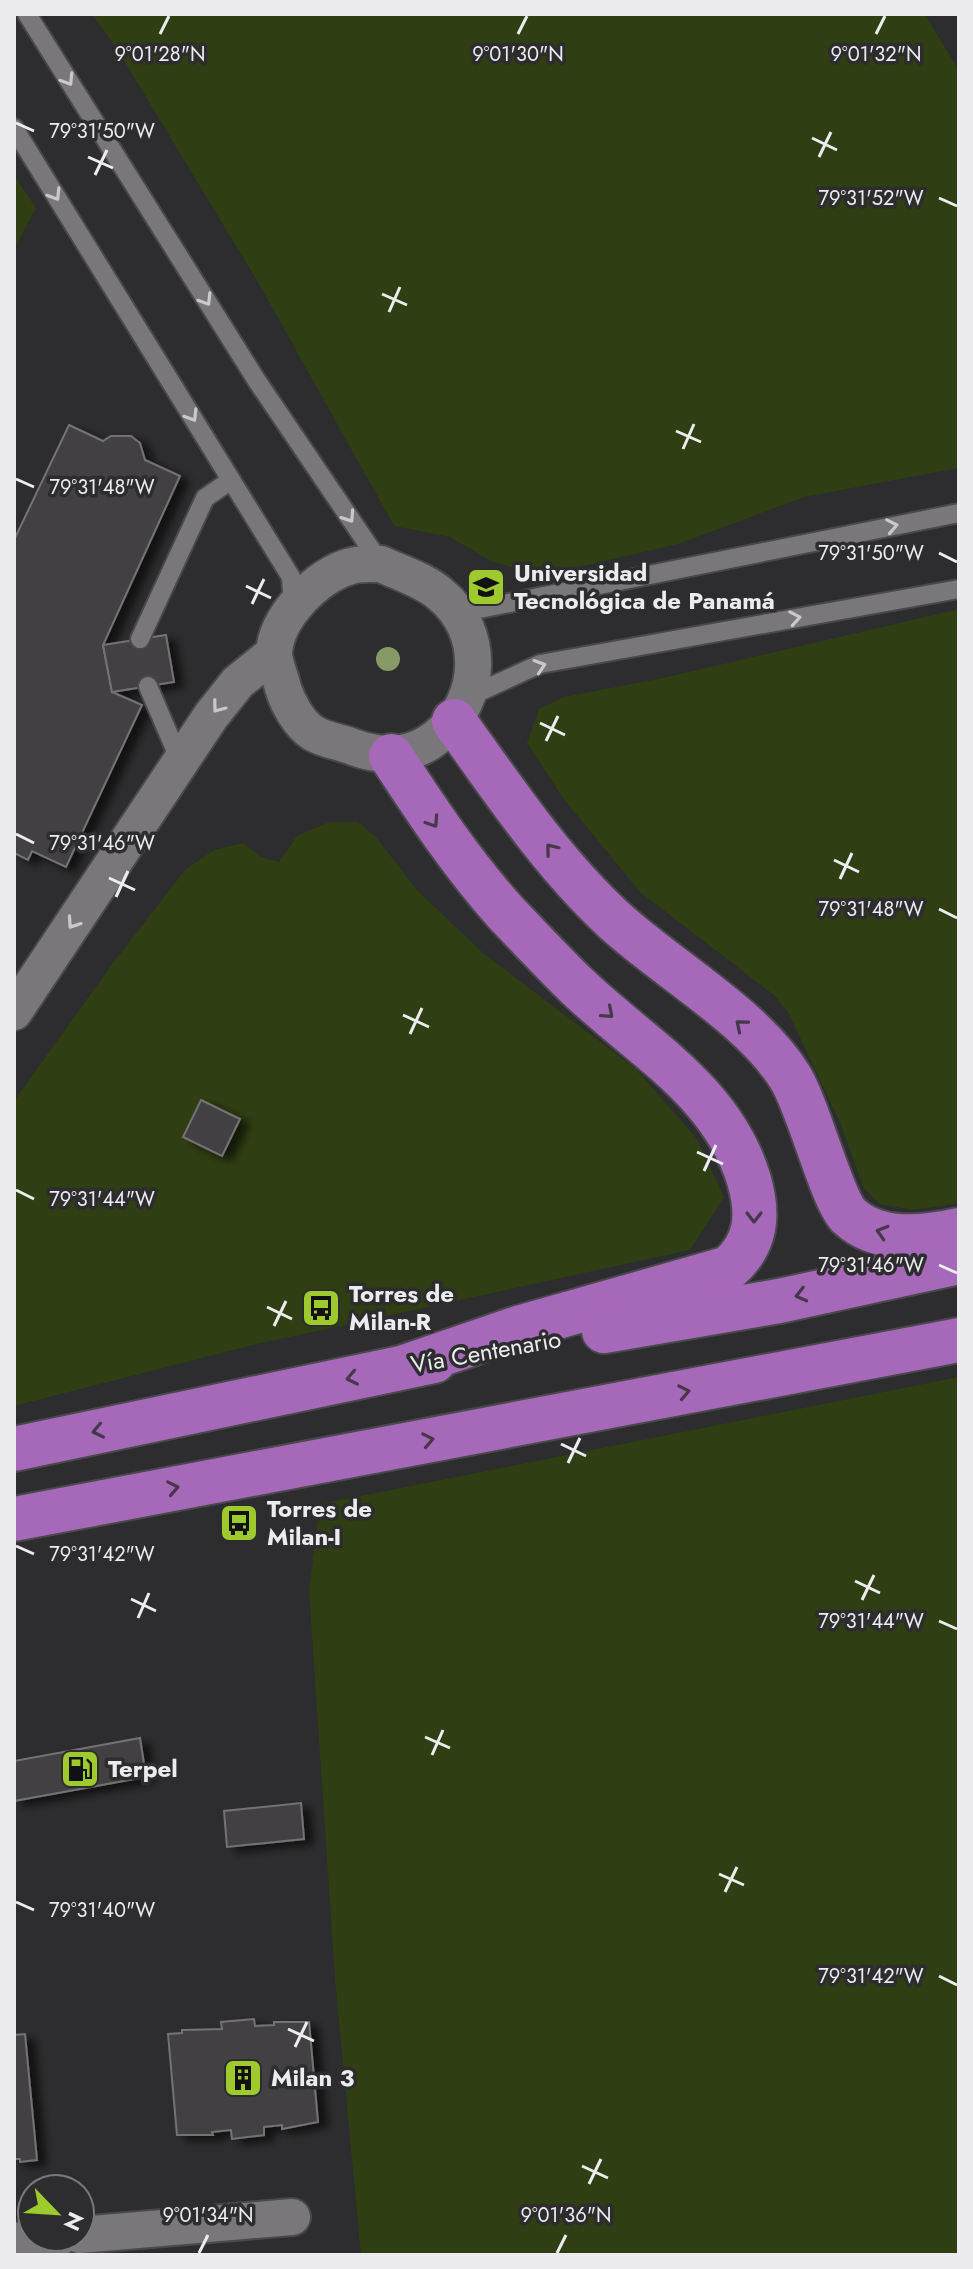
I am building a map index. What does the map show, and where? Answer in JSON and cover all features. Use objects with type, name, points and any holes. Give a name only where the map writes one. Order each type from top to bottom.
[{"type":"highway","points":[[461,709],[501,787],[586,893],[638,941],[759,1040],[790,1076],[846,1213],[873,1230],[895,1236],[935,1236],[959,1230]]},
{"type":"highway","points":[[391,756],[447,844],[508,914],[579,988],[680,1072],[717,1114],[742,1158],[756,1218],[751,1240],[729,1268],[518,1328],[407,1366]]},
{"type":"highway","name":"Vía Centenario","points":[[14,1449],[407,1366],[779,1301],[959,1262]]},
{"type":"highway","points":[[14,1519],[959,1340]]},
{"type":"street","points":[[14,1012],[238,682],[274,653],[293,608],[327,576],[352,565],[381,564],[439,593],[459,613],[471,639],[475,668],[461,709],[436,738],[391,756],[367,752],[312,733],[288,704],[274,653]]},
{"type":"street","points":[[96,2234],[292,2217]]},
{"type":"lane","points":[[27,14],[257,381],[381,564]]},
{"type":"lane","points":[[14,128],[291,577],[293,608]]},
{"type":"lane","points":[[140,639],[205,498],[231,480]]},
{"type":"lane","points":[[459,613],[959,513]]},
{"type":"lane","points":[[461,709],[540,664],[959,589]]},
{"type":"lane","points":[[148,686],[181,763]]},
{"type":"green space","points":[[92,14],[924,14],[959,70],[959,468],[804,497],[678,544],[540,576],[491,561],[450,537],[394,526],[262,289],[117,49]]},
{"type":"green space","points":[[14,175],[36,208],[14,249]]},
{"type":"green space","points":[[959,609],[959,1203],[913,1210],[880,1204],[864,1189],[839,1120],[788,1012],[775,996],[640,892],[563,798],[527,743],[539,709],[564,697],[663,678]]},
{"type":"green space","points":[[329,822],[358,822],[376,837],[417,890],[483,953],[636,1069],[697,1139],[724,1197],[690,1250],[253,1345],[14,1406],[14,1101],[110,967],[185,870],[214,850],[243,843],[261,857],[279,862],[297,836]]},
{"type":"green space","points":[[959,1377],[959,2255],[361,2255],[335,1979],[309,1590],[320,1504]]},
{"type":"building","points":[[69,425],[103,441],[111,436],[131,436],[140,443],[145,460],[180,476],[103,645],[112,692],[142,705],[66,867],[32,851],[28,860],[14,853],[14,540]]},
{"type":"building","points":[[166,635],[174,682],[112,692],[103,645]]},
{"type":"building","points":[[201,1100],[240,1119],[222,1156],[183,1137]]},
{"type":"building","name":"Terpel","points":[[140,1738],[146,1777],[14,1801],[14,1761]]},
{"type":"building","name":"Terpel","points":[[301,1803],[304,1839],[227,1847],[224,1811]]},
{"type":"building","name":"Milan 3","points":[[254,2019],[255,2026],[274,2025],[274,2022],[309,2022],[318,2122],[282,2129],[282,2125],[264,2127],[264,2135],[232,2139],[231,2130],[212,2132],[213,2135],[177,2135],[168,2034],[182,2033],[182,2030],[222,2029],[221,2022]]},
{"type":"building","points":[[25,2034],[37,2160],[20,2162],[20,2159],[14,2159],[14,2035]]},
{"type":"place","name":"Universidad Tecnológica de Panamá","points":[[486,587]]},
{"type":"place","name":"Torres de Milan-R","points":[[321,1308]]},
{"type":"place","name":"Torres de Milan-I","points":[[239,1523]]},
{"type":"place","name":"Terpel","points":[[80,1769]]},
{"type":"place","name":"Milan 3","points":[[243,2078]]}]
